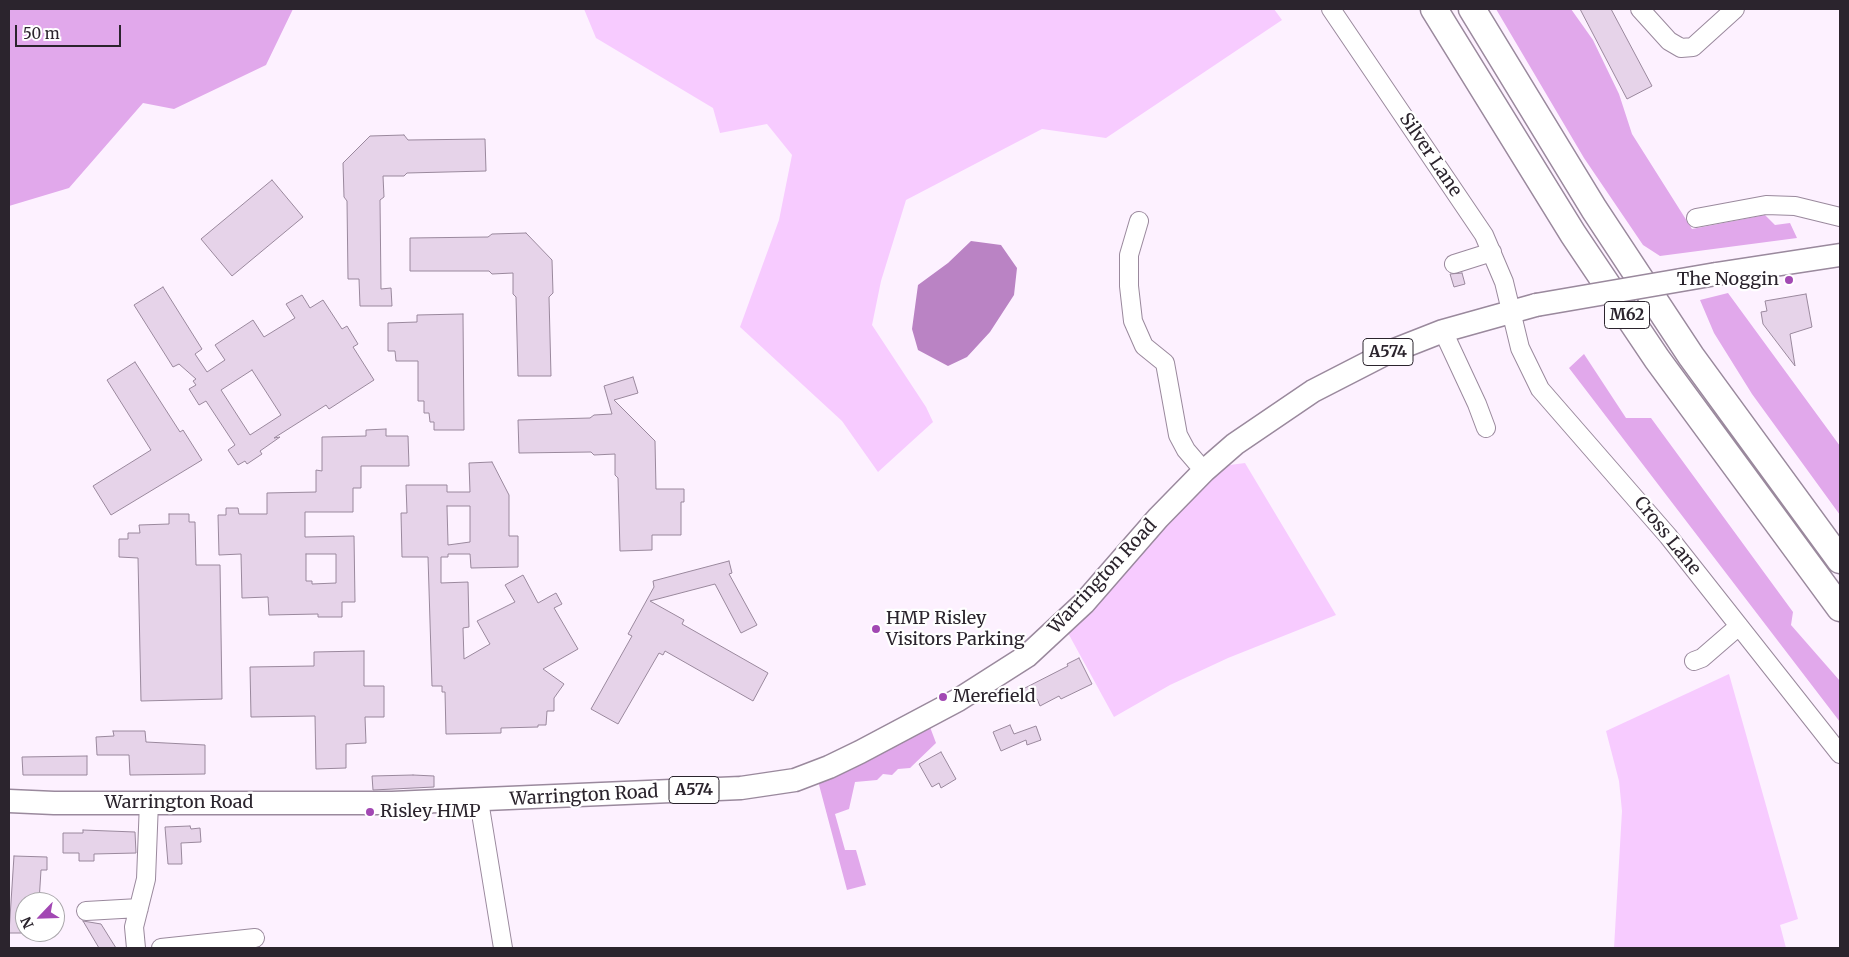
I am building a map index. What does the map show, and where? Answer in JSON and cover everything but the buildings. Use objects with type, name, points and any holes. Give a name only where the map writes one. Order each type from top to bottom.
[{"type":"highway","name":"M62","points":[[1434,9],[1573,234],[1657,359],[1840,608]]},
{"type":"highway","name":"M62","points":[[1472,9],[1594,209],[1691,356],[1840,560]]},
{"type":"main road","name":"Warrington Road","points":[[9,800],[54,803],[392,804],[741,788],[795,780],[829,767],[958,700],[1027,656],[1084,602],[1158,518],[1204,471],[1235,444],[1313,390],[1387,353],[1443,331],[1511,311],[1716,274],[1840,255]]},
{"type":"street","name":"Silver Lane","points":[[1331,9],[1469,211],[1492,252],[1504,282],[1511,311]]},
{"type":"street","points":[[1640,9],[1669,41],[1681,48],[1693,47],[1734,9]]},
{"type":"street","points":[[1696,218],[1766,206],[1795,206],[1840,217]]},
{"type":"street","points":[[1139,221],[1129,255],[1129,286],[1133,321],[1140,341],[1165,363],[1178,435],[1186,450],[1204,471]]},
{"type":"street","points":[[1454,264],[1492,252]]},
{"type":"street","name":"Cross Lane","points":[[1511,311],[1520,348],[1540,389],[1624,484],[1840,754]]},
{"type":"street","points":[[1443,331],[1486,428]]},
{"type":"street","points":[[1694,661],[1702,658],[1739,626]]},
{"type":"street","points":[[479,801],[503,948]]},
{"type":"street","points":[[136,948],[134,928],[146,879],[149,802]]},
{"type":"street","points":[[86,911],[139,908]]},
{"type":"street","points":[[161,948],[255,938]]},
{"type":"shaded area","points":[[9,9],[293,9],[266,65],[174,109],[143,103],[69,188],[9,206]]},
{"type":"shaded area","points":[[584,9],[1274,9],[1282,20],[1106,138],[1042,129],[906,200],[881,281],[872,325],[926,407],[933,422],[878,472],[842,421],[740,327],[779,220],[792,155],[767,124],[720,133],[713,108],[596,38]]},
{"type":"shaded area","points":[[1496,9],[1571,9],[1593,40],[1619,94],[1632,134],[1692,229],[1765,215],[1775,225],[1790,223],[1797,238],[1660,256],[1643,245],[1584,158]]},
{"type":"shaded area","points":[[971,241],[1001,245],[1017,268],[1014,295],[990,332],[967,357],[948,366],[918,350],[912,329],[918,285],[948,263]]},
{"type":"shaded area","points":[[1728,293],[1840,446],[1840,515],[1752,394],[1714,333],[1700,300]]},
{"type":"shaded area","points":[[1584,354],[1626,418],[1651,418],[1793,612],[1791,625],[1840,681],[1840,722],[1569,368]]},
{"type":"shaded area","points":[[1245,463],[1336,615],[1228,658],[1170,685],[1114,717],[1068,633],[1222,466]]},
{"type":"shaded area","points":[[1729,674],[1798,919],[1780,925],[1786,948],[1614,948],[1622,811],[1619,781],[1606,731]]},
{"type":"shaded area","points":[[930,727],[936,743],[910,768],[898,769],[892,775],[883,774],[877,780],[855,782],[849,809],[835,814],[845,850],[856,850],[866,885],[847,890],[818,781]]},
{"type":"place","name":"The Noggin","points":[[1789,280]]},
{"type":"place","name":"HMP Risley Visitors Parking","points":[[876,629]]},
{"type":"place","name":"Merefield","points":[[943,697]]},
{"type":"place","name":"Risley HMP","points":[[370,812]]}]
